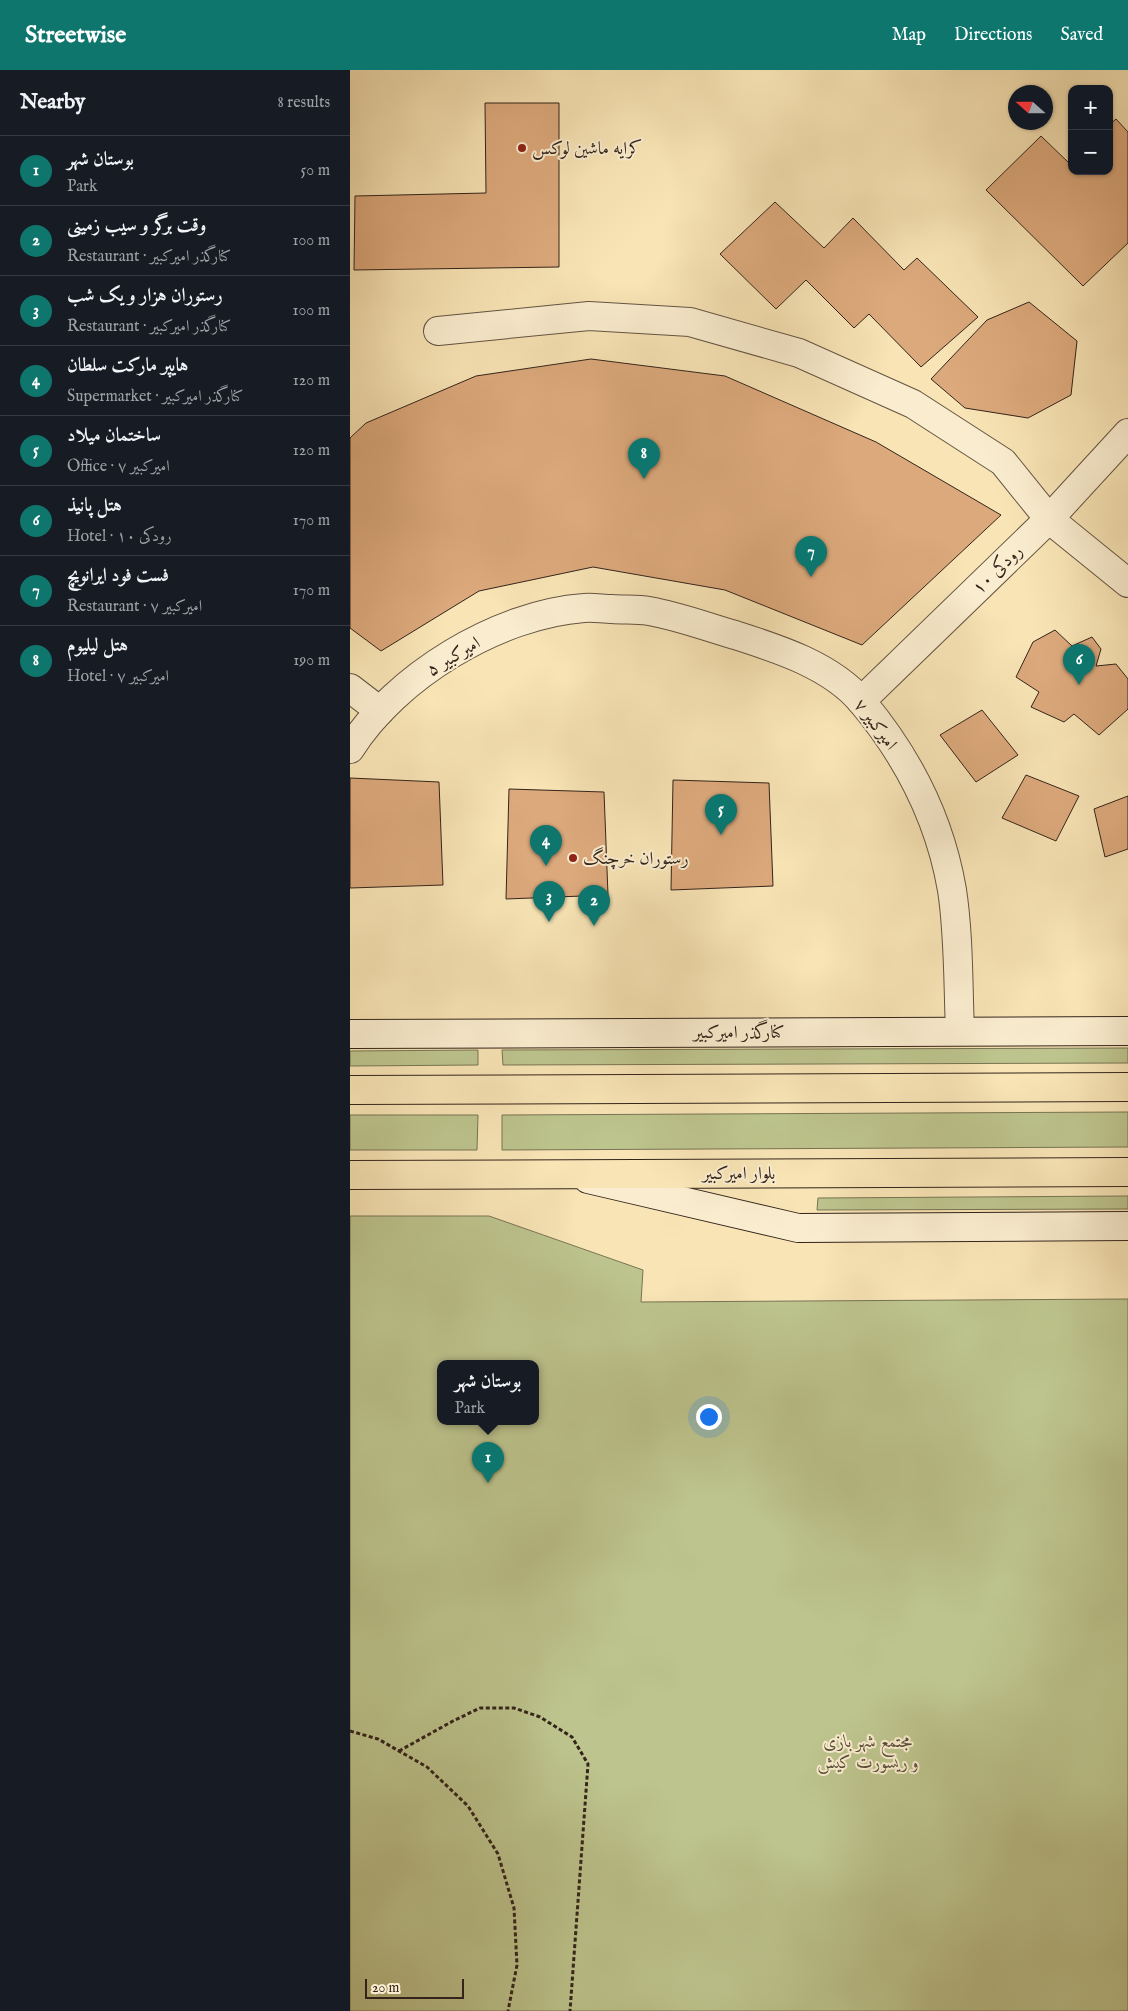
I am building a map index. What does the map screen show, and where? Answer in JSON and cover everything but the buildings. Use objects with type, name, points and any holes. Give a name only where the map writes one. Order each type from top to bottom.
[{"type":"main road","points":[[350,1090],[1128,1087]]},
{"type":"main road","name":"بلوار امیرکبیر","points":[[350,1175],[1128,1172]]},
{"type":"street","points":[[438,331],[589,316],[690,322],[800,353],[913,404],[1003,462],[1049,519],[1128,583]]},
{"type":"street","name":"رودکی ۱۰","points":[[861,700],[1049,519],[1128,432]]},
{"type":"street","name":"امیرکبیر ۷","points":[[584,608],[649,611],[750,640],[789,654],[828,672],[861,700],[914,776],[931,813],[944,852],[952,893],[960,1031]]},
{"type":"street","name":"امیرکبیر ۵","points":[[350,749],[380,711],[408,685],[439,661],[473,642],[508,626],[584,608]]},
{"type":"street","points":[[350,688],[380,711]]},
{"type":"street","name":"کنارگذر امیرکبیر","points":[[350,1034],[1128,1031]]},
{"type":"street","points":[[565,1174],[798,1228],[1128,1226]]},
{"type":"path","points":[[398,1751],[480,1708],[514,1708],[540,1717],[572,1737],[588,1764],[570,2011]]},
{"type":"path","points":[[350,1732],[378,1739],[427,1767],[468,1806],[498,1854],[514,1908],[517,1965],[508,2011]]},
{"type":"green space","points":[[1128,1048],[1128,1063],[503,1065],[502,1050]]},
{"type":"green space","points":[[478,1050],[478,1065],[350,1066],[350,1051]]},
{"type":"green space","points":[[1128,1112],[1128,1147],[502,1150],[502,1115]]},
{"type":"green space","points":[[350,1115],[478,1115],[477,1150],[350,1150]]},
{"type":"green space","points":[[1128,1196],[1128,1209],[817,1210],[818,1198]]},
{"type":"green space","name":"مجتمع شهر بازی و ریسورت کیش","points":[[350,1216],[489,1216],[643,1270],[641,1302],[1128,1299],[1128,2011],[350,2011]]},
{"type":"place","name":"کرایه ماشین لوکس","points":[[522,148]]},
{"type":"place","name":"هتل لیلیوم","points":[[644,479]]},
{"type":"place","name":"فست فود ایرانویچ","points":[[811,577]]},
{"type":"place","name":"هتل پانیذ","points":[[1079,685]]},
{"type":"place","name":"ساختمان میلاد","points":[[721,835]]},
{"type":"place","name":"رستوران خرچنگ","points":[[573,858]]},
{"type":"place","name":"هایپر مارکت سلطان","points":[[546,866]]},
{"type":"place","name":"رستوران هزار و یک شب","points":[[549,922]]},
{"type":"place","name":"وقت برگر و سیب‌ زمینی","points":[[594,926]]},
{"type":"place","name":"بوستان شهر","points":[[488,1483]]}]
